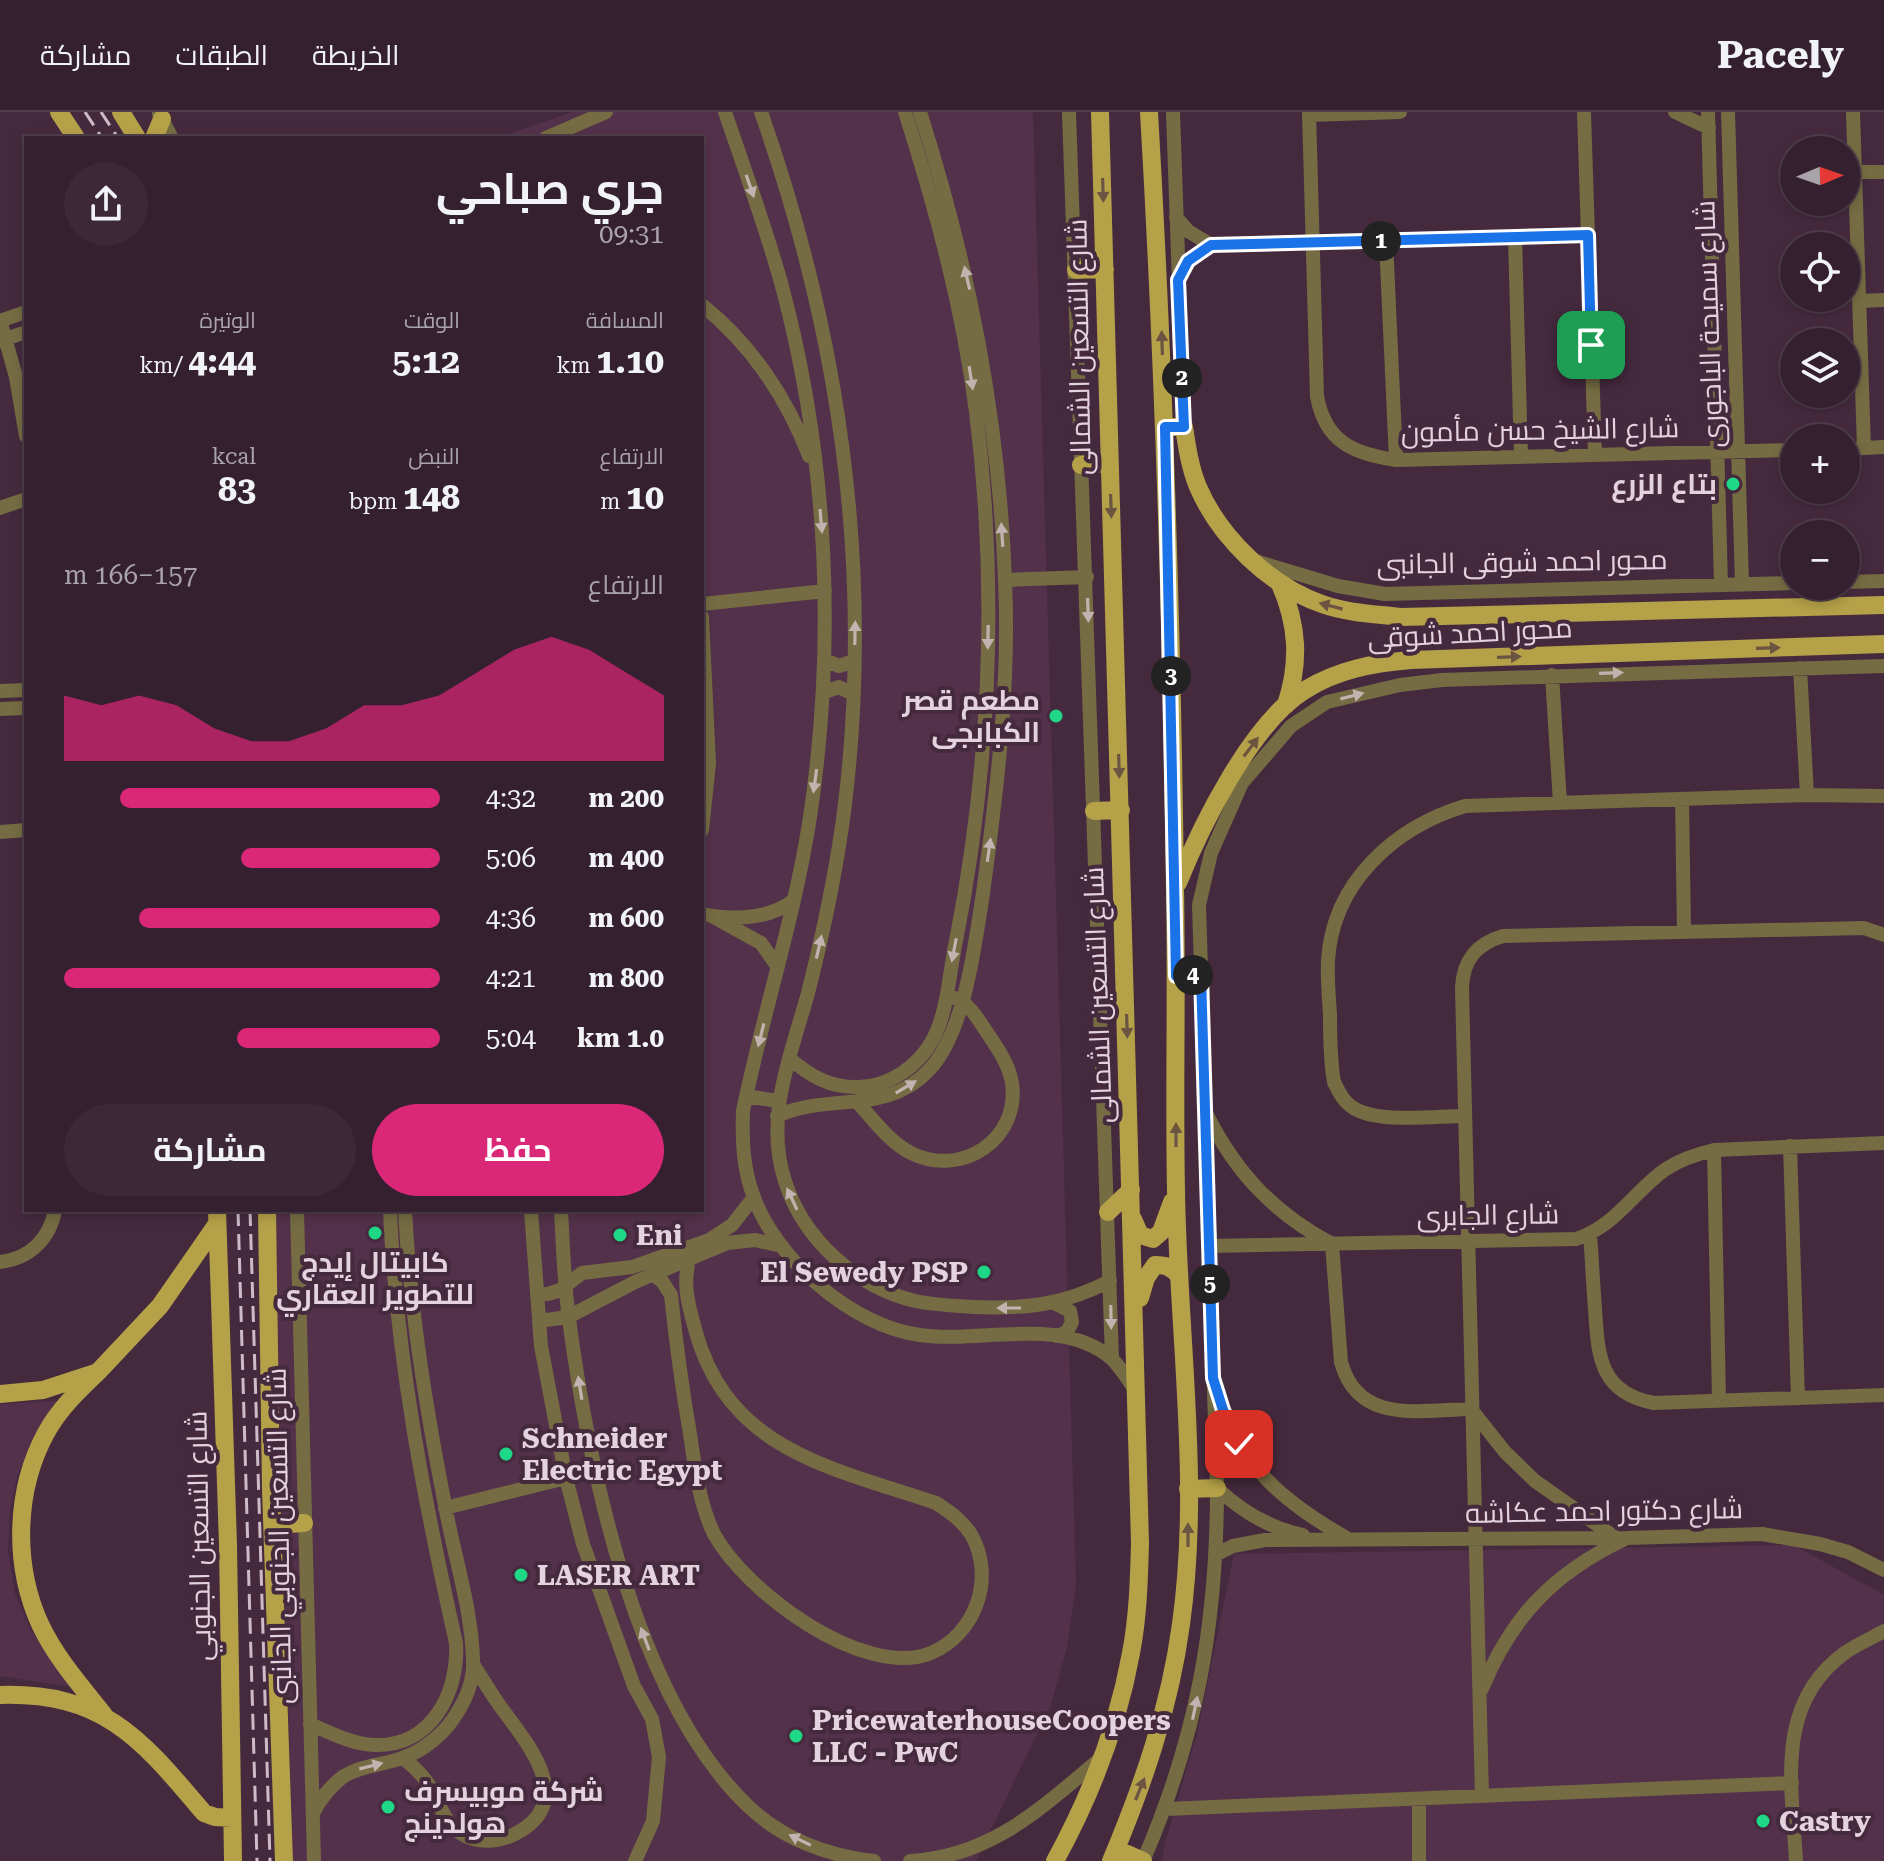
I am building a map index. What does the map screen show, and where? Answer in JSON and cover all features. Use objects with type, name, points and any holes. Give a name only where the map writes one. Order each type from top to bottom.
[{"type":"main road","points":[[59,112],[75,136]]},
{"type":"main road","points":[[121,112],[136,136]]},
{"type":"main road","name":"شارع التسعين الشمالى","points":[[1055,1861],[1101,1759],[1121,1704],[1139,1597],[1138,1392],[1109,463],[1103,112]]},
{"type":"main road","points":[[1143,1861],[1113,1855],[1145,1776],[1167,1701],[1181,1625],[1188,1547],[1176,1191],[1174,427],[1149,112]]},
{"type":"main road","points":[[155,136],[160,116]]},
{"type":"main road","points":[[1076,270],[1105,269]]},
{"type":"main road","name":"محور احمد شوقى","points":[[1174,427],[1199,489],[1223,530],[1280,584],[1322,604],[1359,613],[1401,617],[1884,605]]},
{"type":"main road","points":[[1081,465],[1109,463]]},
{"type":"main road","points":[[1280,584],[1288,603],[1297,644],[1294,675],[1286,705]]},
{"type":"main road","name":"محور احمد شوقى","points":[[1175,889],[1225,786],[1247,750],[1286,705],[1328,677],[1382,662],[1884,644]]},
{"type":"main road","points":[[1094,811],[1121,810]]},
{"type":"main road","points":[[1176,976],[1201,975]]},
{"type":"main road","points":[[1108,1212],[1131,1190]]},
{"type":"main road","points":[[1132,1217],[1140,1235],[1149,1239],[1158,1237],[1176,1191]]},
{"type":"main road","points":[[267,1212],[273,1525],[285,1860]]},
{"type":"main road","points":[[0,1394],[65,1393],[98,1372],[160,1306],[217,1217]]},
{"type":"main road","name":"شارع التسعين الجنوبي","points":[[217,1217],[228,1545],[233,1861]]},
{"type":"main road","points":[[1136,1315],[1146,1278],[1155,1265],[1173,1269],[1179,1276]]},
{"type":"main road","points":[[65,1393],[35,1458],[22,1512],[21,1549],[30,1596],[40,1622],[80,1687],[104,1715],[151,1751],[204,1813],[232,1818]]},
{"type":"main road","points":[[1188,1489],[1217,1488]]},
{"type":"main road","points":[[273,1525],[304,1523]]},
{"type":"main road","points":[[62,1701],[75,1697],[80,1687]]},
{"type":"main road","points":[[0,1695],[62,1701],[104,1715]]},
{"type":"street","points":[[551,136],[606,112]]},
{"type":"street","points":[[725,112],[783,290],[804,385],[817,480],[825,591],[824,692],[810,819],[746,1096],[742,1143],[754,1197],[772,1233],[783,1246],[820,1287],[848,1308],[882,1324],[917,1335],[955,1339],[1057,1336],[1094,1347],[1112,1359],[1138,1392]]},
{"type":"street","points":[[761,112],[794,212],[837,401],[855,584],[853,694],[844,812],[824,925],[778,1109],[779,1158],[795,1206],[825,1248],[850,1271],[880,1289],[940,1305],[1013,1309],[1056,1304],[1110,1281]]},
{"type":"street","points":[[789,1058],[805,1072],[825,1082],[846,1087],[868,1087],[905,1072],[921,1057],[933,1038],[945,994],[977,813],[986,711],[989,612],[990,472],[985,375],[968,284],[941,201],[905,112]]},
{"type":"street","points":[[920,112],[941,201]]},
{"type":"street","points":[[1069,112],[1112,1359]]},
{"type":"street","points":[[1173,112],[1178,280],[1174,427]]},
{"type":"street","points":[[1309,113],[1400,112]]},
{"type":"street","points":[[1584,112],[1595,455]]},
{"type":"street","points":[[1675,112],[1709,128]]},
{"type":"street","name":"شارع سميحة الباجورى","points":[[1708,112],[1721,584]]},
{"type":"street","name":"شارع سميحة الباجورى","points":[[1728,112],[1742,583]]},
{"type":"street","points":[[1853,112],[1853,136]]},
{"type":"street","name":"شارع الشيخ حسن مأمون","points":[[1309,113],[1319,410],[1326,427],[1339,441],[1374,457],[1396,460],[1780,450]]},
{"type":"street","points":[[160,116],[171,136]]},
{"type":"street","points":[[1860,172],[1884,172]]},
{"type":"street","points":[[1176,217],[1188,231],[1211,245],[1588,235]]},
{"type":"street","points":[[1515,237],[1521,457]]},
{"type":"street","points":[[1386,241],[1396,460]]},
{"type":"street","points":[[1178,280],[1188,261],[1211,245]]},
{"type":"street","points":[[1860,301],[1884,300]]},
{"type":"street","points":[[704,307],[742,340],[781,398],[802,438],[817,480]]},
{"type":"street","points":[[1859,312],[1864,448]]},
{"type":"street","points":[[24,313],[0,321],[24,428]]},
{"type":"street","points":[[3,340],[24,333]]},
{"type":"street","points":[[1860,448],[1884,447]]},
{"type":"street","points":[[746,1096],[778,1109],[858,1103],[890,1096],[928,1072],[953,1035],[976,937],[994,815],[1003,712],[1005,580],[990,472]]},
{"type":"street","points":[[0,508],[24,500]]},
{"type":"street","name":"محور احمد شوقى الجانبى","points":[[1254,561],[1338,586],[1385,594],[1780,583]]},
{"type":"street","points":[[1005,580],[1087,577]]},
{"type":"street","points":[[1860,582],[1884,581]]},
{"type":"street","points":[[704,604],[825,591]]},
{"type":"street","points":[[704,659],[709,763],[704,817]]},
{"type":"street","points":[[825,660],[839,666],[854,661]]},
{"type":"street","points":[[1143,1861],[1166,1809],[1186,1747],[1211,1619],[1217,1554],[1199,905],[1211,853],[1242,783],[1291,726],[1327,702],[1400,685],[1552,675],[1884,666]]},
{"type":"street","points":[[1800,668],[1807,795]]},
{"type":"street","points":[[1552,675],[1560,803]]},
{"type":"street","points":[[824,692],[839,687],[853,694]]},
{"type":"street","points":[[0,691],[24,690]]},
{"type":"street","points":[[0,709],[24,708]]},
{"type":"street","points":[[1465,1116],[1380,1117],[1365,1114],[1341,1096],[1334,1082],[1328,959],[1333,930],[1354,884],[1373,858],[1400,834],[1418,823],[1465,806],[1807,795],[1884,796]]},
{"type":"street","points":[[1682,799],[1684,932]]},
{"type":"street","points":[[0,832],[24,830]]},
{"type":"street","points":[[707,915],[760,916],[777,911],[793,901]]},
{"type":"street","points":[[707,915],[761,943],[777,966]]},
{"type":"street","points":[[1482,1796],[1463,973],[1472,953],[1481,945],[1503,936],[1864,928],[1884,935]]},
{"type":"street","points":[[858,1103],[893,1141],[907,1152],[925,1159],[957,1161],[976,1154],[992,1143],[1011,1112],[1013,1094],[1010,1076],[991,1038],[961,1001],[945,994]]},
{"type":"street","points":[[1204,1109],[1218,1138],[1255,1188],[1286,1216],[1332,1244],[1341,1362],[1353,1390],[1363,1399],[1386,1409],[1471,1409],[1525,1472],[1561,1501],[1621,1538],[1562,1575],[1535,1600],[1505,1640],[1479,1696]]},
{"type":"street","name":"شارع الجابرى","points":[[1209,1246],[1562,1240],[1590,1235],[1604,1227],[1667,1168],[1689,1156],[1714,1150],[1884,1143]]},
{"type":"street","points":[[1790,1146],[1798,1398]]},
{"type":"street","points":[[1714,1150],[1719,1400]]},
{"type":"street","points":[[537,1294],[554,1292],[582,1273],[632,1267],[709,1240],[732,1225],[754,1197]]},
{"type":"street","points":[[0,1262],[16,1259],[35,1248],[50,1229],[54,1212]]},
{"type":"street","name":"شارع التسعين الجنوبي الجانبى","points":[[297,1212],[314,1861]]},
{"type":"street","points":[[313,1813],[331,1786],[344,1777],[358,1769],[403,1758],[437,1737],[449,1725],[472,1680],[473,1664],[458,1567],[407,1324],[390,1212]]},
{"type":"street","points":[[310,1724],[356,1743],[396,1743],[430,1723],[453,1688],[458,1665],[412,1419],[405,1212]]},
{"type":"street","points":[[531,1212],[539,1321],[552,1412],[566,1478],[583,1544],[634,1686],[652,1719],[659,1757],[653,1821],[635,1861]]},
{"type":"street","points":[[561,1212],[568,1317],[582,1403],[616,1547],[643,1634],[676,1707],[729,1786],[773,1826],[798,1841],[826,1852],[874,1861]]},
{"type":"street","points":[[1590,1235],[1598,1354],[1614,1383],[1632,1397],[1654,1403],[1884,1395]]},
{"type":"street","points":[[539,1321],[568,1317],[690,1257],[741,1240],[783,1246]]},
{"type":"street","points":[[652,1274],[662,1281],[671,1295],[678,1360],[699,1486],[705,1511],[727,1555],[787,1611],[861,1650],[906,1658],[929,1653],[950,1642],[964,1629],[979,1600],[983,1581],[980,1557],[971,1535],[956,1516],[936,1503],[796,1454],[748,1420],[713,1375],[699,1345],[685,1288],[690,1257]]},
{"type":"street","points":[[1056,1304],[1070,1311],[1072,1322],[1067,1332],[1057,1336]]},
{"type":"street","points":[[1213,1378],[1223,1410],[1239,1444],[1260,1474],[1287,1501],[1349,1540]]},
{"type":"street","points":[[445,1508],[566,1478]]},
{"type":"street","name":"شارع دكتور احمد عكاشه","points":[[1217,1488],[1237,1507],[1262,1522],[1319,1539]]},
{"type":"street","name":"شارع دكتور احمد عكاشه","points":[[1217,1554],[1251,1541],[1762,1534],[1848,1552],[1883,1569]]},
{"type":"street","points":[[440,1572],[458,1567]]},
{"type":"street","points":[[1796,1861],[1791,1753],[1794,1729],[1802,1706],[1813,1684],[1829,1666],[1848,1651],[1884,1631]]},
{"type":"street","points":[[403,1758],[424,1778],[446,1820],[468,1838],[484,1841],[501,1839],[516,1833],[535,1818],[545,1789],[539,1760],[473,1664]]},
{"type":"street","points":[[652,1719],[676,1707]]},
{"type":"street","points":[[910,1861],[940,1860],[1001,1835],[1101,1759]]},
{"type":"street","points":[[1166,1809],[1792,1783]]},
{"type":"street","points":[[1419,1799],[1419,1861]]},
{"type":"shaded area","points":[[572,112],[1033,112],[1076,1584],[1067,1647],[1051,1705],[976,1861],[293,1861],[273,1212],[704,1212],[704,136],[503,136]]},
{"type":"shaded area","points":[[57,1401],[39,1427],[18,1474],[10,1510],[8,1550],[15,1594],[31,1630],[73,1687],[0,1676],[0,1404]]},
{"type":"shaded area","points":[[1794,1545],[1884,1595],[1884,1861],[1162,1861],[1197,1734],[1234,1554]]},
{"type":"railway","points":[[85,112],[101,136]]},
{"type":"railway","points":[[101,112],[117,136]]},
{"type":"railway","points":[[238,1212],[257,1861]]},
{"type":"railway","points":[[250,1212],[270,1861]]},
{"type":"place","name":"بتاع الزرع","points":[[1733,484]]},
{"type":"place","name":"مطعم قصر الكبابجى","points":[[1056,716]]},
{"type":"place","name":"كابيتال إيدج للتطوير العقاري","points":[[375,1233]]},
{"type":"place","name":"Eni","points":[[620,1235]]},
{"type":"place","name":"El Sewedy PSP","points":[[984,1272]]},
{"type":"place","name":"Schneider Electric Egypt","points":[[506,1454]]},
{"type":"place","name":"LASER ART","points":[[521,1575]]},
{"type":"place","name":"PricewaterhouseCoopers LLC - PwC","points":[[796,1736]]},
{"type":"place","name":"شركة موبيسرف هولدينج","points":[[388,1807]]},
{"type":"place","name":"Castry","points":[[1763,1821]]},
{"type":"route","points":[[1239,1444],[1223,1410],[1213,1378],[1201,975],[1176,976],[1165,427],[1184,427],[1178,280],[1188,261],[1211,245],[1588,235],[1591,345]]}]
